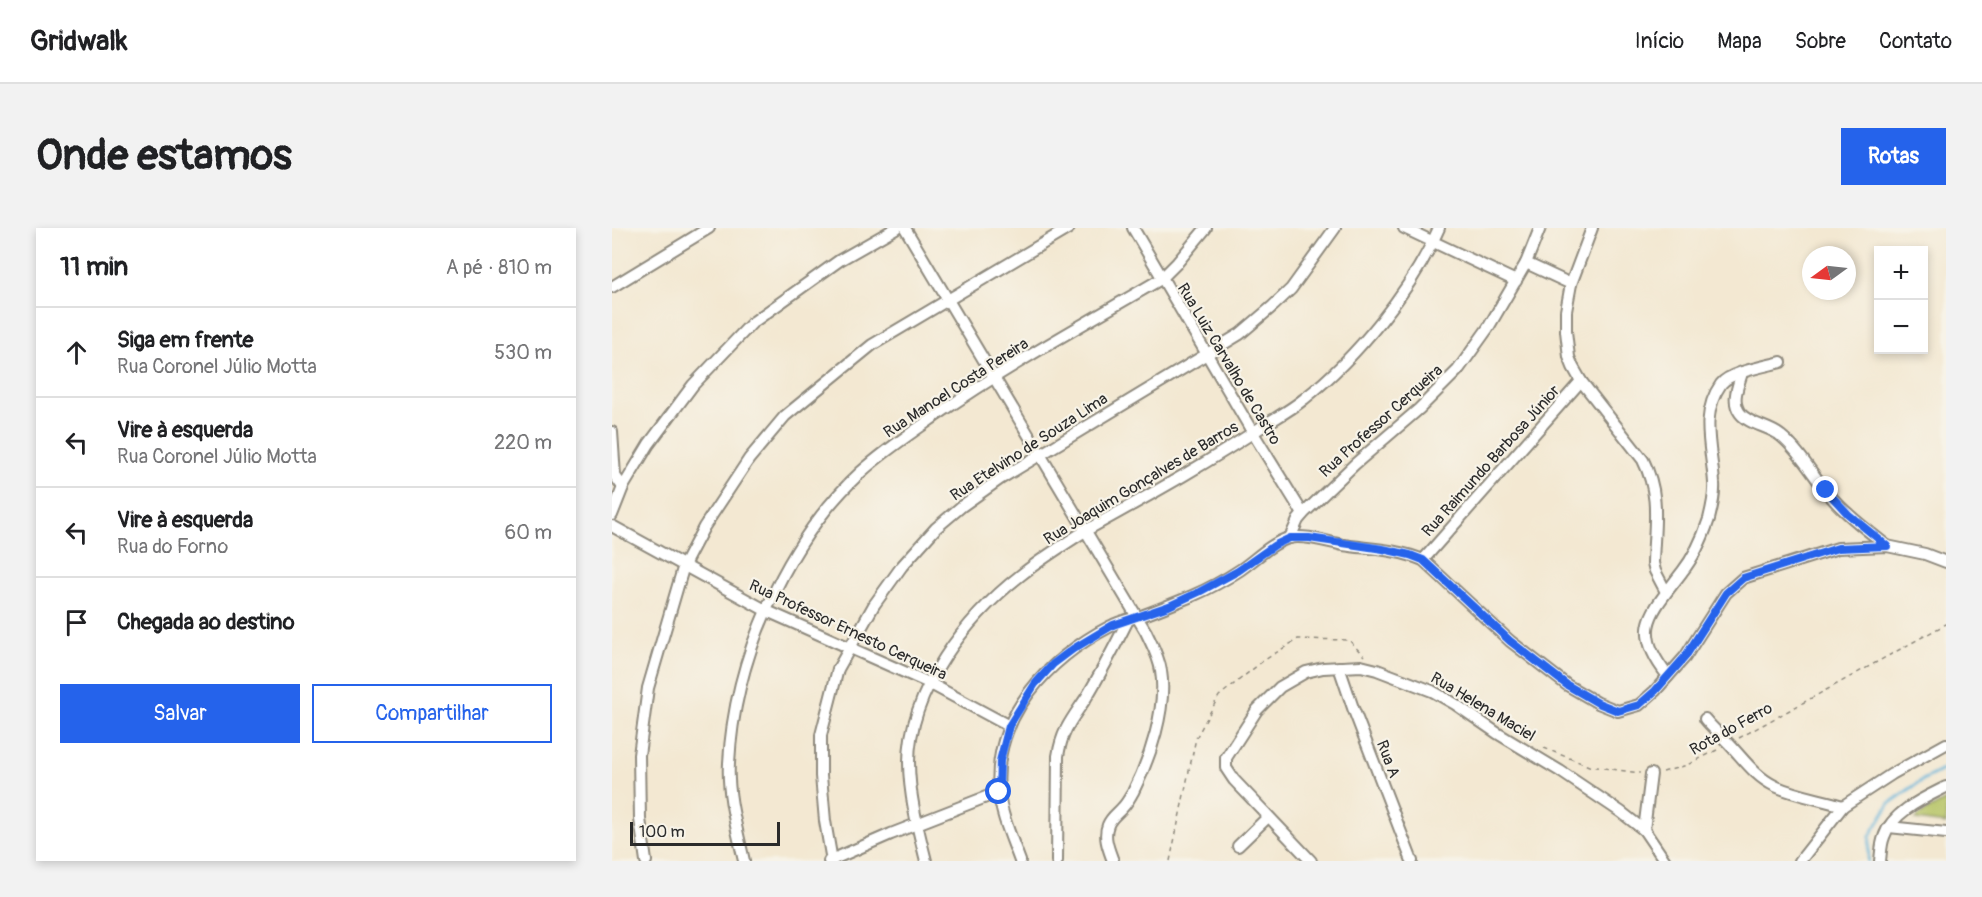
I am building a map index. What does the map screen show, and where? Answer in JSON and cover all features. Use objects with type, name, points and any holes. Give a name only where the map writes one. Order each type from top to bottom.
[{"type":"street","points":[[612,287],[709,228]]},
{"type":"street","points":[[612,515],[623,487],[649,444],[693,385],[752,323],[840,260],[896,228]]},
{"type":"street","points":[[905,228],[1085,531],[1132,619],[1146,632],[1158,659],[1162,693],[1157,728],[1140,777],[1124,807],[1108,825],[1107,844],[1113,861]]},
{"type":"street","points":[[646,861],[640,819],[639,755],[648,688],[684,565],[704,527],[748,459],[785,416],[872,345],[1070,228]]},
{"type":"street","name":"Rua Luiz Carvalho de Castro","points":[[1133,228],[1253,434],[1303,514]]},
{"type":"street","name":"Rua Manoel Costa Pereira","points":[[744,861],[732,801],[729,764],[735,716],[745,666],[790,561],[822,515],[861,472],[905,437],[994,378],[1161,279],[1206,228]]},
{"type":"street","name":"Rua Etelvino de Souza Lima","points":[[831,861],[821,776],[821,735],[838,669],[849,646],[874,605],[902,566],[936,528],[962,506],[1039,455],[1240,334],[1291,289],[1335,228]]},
{"type":"street","points":[[1404,228],[1516,281]]},
{"type":"street","name":"Rua Joaquim Gonçalves de Barros","points":[[926,861],[916,825],[909,762],[912,735],[929,683],[984,607],[1020,575],[1085,531],[1253,434],[1303,400],[1338,368],[1400,296],[1439,228]]},
{"type":"street","name":"Rua Professor Cerqueira","points":[[1290,538],[1303,514],[1354,464],[1443,387],[1458,370],[1488,328],[1516,281],[1540,228]]},
{"type":"street","points":[[1592,228],[1571,284],[1566,311],[1567,347],[1573,367],[1581,381],[1643,460],[1648,471],[1656,500],[1653,563],[1666,592]]},
{"type":"street","points":[[1526,263],[1571,284]]},
{"type":"street","points":[[1668,676],[1651,647],[1648,630],[1653,610],[1695,552],[1712,509],[1714,483],[1707,430],[1714,397],[1726,380],[1780,362]]},
{"type":"street","points":[[1742,373],[1736,398],[1741,414],[1782,436],[1834,501],[1887,546]]},
{"type":"street","name":"Rua Raimundo Barbosa Júnior","points":[[1423,560],[1581,381]]},
{"type":"street","points":[[612,440],[613,478],[623,487]]},
{"type":"street","name":"Rua Professor Ernesto Cerqueira","points":[[612,526],[767,611],[929,683],[1009,726]]},
{"type":"street","points":[[1020,861],[1003,813],[999,792],[1000,761],[1009,726],[1035,684],[1053,664],[1113,625],[1199,592],[1238,571],[1275,545],[1290,538],[1309,538],[1383,549],[1423,560],[1510,641],[1567,685],[1598,703],[1618,711],[1639,705],[1668,676],[1685,657],[1726,593],[1743,578],[1838,548],[1887,546],[1925,554],[1946,562]]},
{"type":"street","points":[[1057,861],[1060,740],[1066,726],[1132,619]]},
{"type":"street","name":"Rua Helena Maciel","points":[[1268,817],[1226,768],[1226,758],[1230,750],[1257,710],[1280,687],[1306,672],[1323,668],[1361,666],[1397,676],[1440,695],[1560,771],[1622,812],[1644,830],[1665,861]]},
{"type":"street","name":"Rua A","points":[[1339,667],[1360,728],[1412,861]]},
{"type":"street","points":[[1705,718],[1713,730],[1756,774],[1774,786],[1843,806]]},
{"type":"street","points":[[1800,861],[1843,806],[1892,774],[1946,744]]},
{"type":"street","points":[[1644,830],[1651,774]]},
{"type":"street","points":[[1880,861],[1884,837],[1889,827],[1906,808],[1946,788]]},
{"type":"street","points":[[831,861],[999,792]]},
{"type":"street","points":[[1238,846],[1268,817],[1311,861]]},
{"type":"street","points":[[1889,827],[1946,833]]},
{"type":"path","name":"Rota do Ferro","points":[[1536,746],[1589,766],[1651,774],[1687,765],[1946,624]]},
{"type":"green space","points":[[1946,801],[1946,824],[1915,820],[1919,815]]},
{"type":"waterway","points":[[1868,861],[1870,836],[1890,803],[1921,781],[1946,768]]},
{"type":"route","points":[[999,792],[1000,761],[1009,726],[1035,684],[1053,664],[1113,625],[1169,606],[1199,592],[1238,571],[1275,545],[1290,538],[1309,538],[1383,549],[1423,560],[1510,641],[1567,685],[1598,703],[1618,711],[1639,705],[1655,691],[1685,657],[1726,593],[1743,578],[1838,548],[1887,546],[1848,514],[1826,490]]}]
